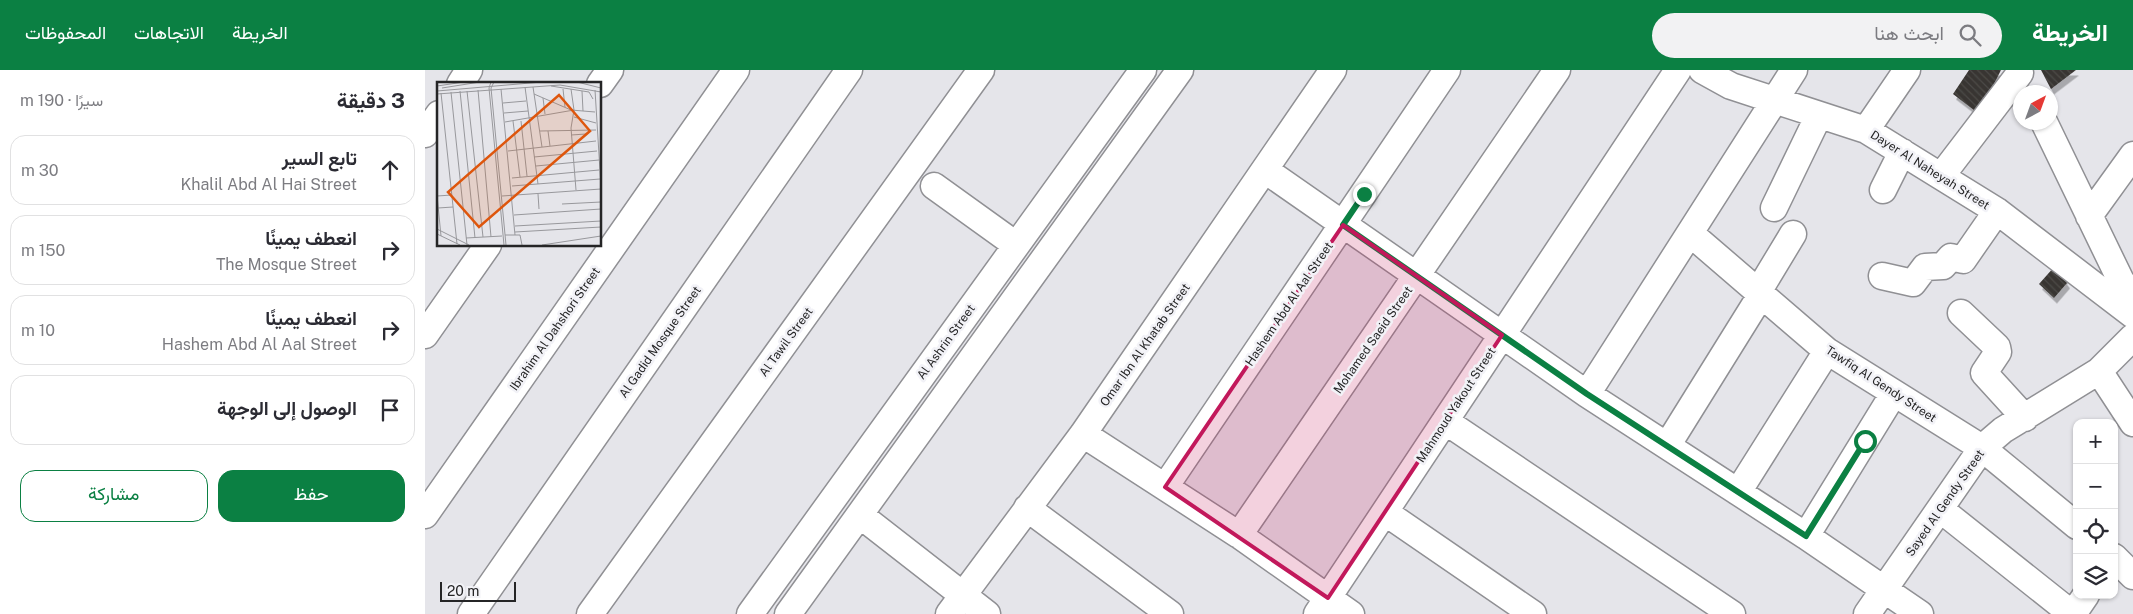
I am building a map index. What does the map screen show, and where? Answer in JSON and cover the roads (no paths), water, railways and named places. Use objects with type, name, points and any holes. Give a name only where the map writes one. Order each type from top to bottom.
[{"type":"street","points":[[461,82],[469,70]]},
{"type":"street","points":[[601,83],[610,70]]},
{"type":"street","name":"Ibrahim Al Dahshori Street","points":[[425,515],[736,70]]},
{"type":"street","name":"Al Gadid Mosque Street","points":[[471,614],[849,70]]},
{"type":"street","name":"Al Tawil Street","points":[[590,614],[981,70]]},
{"type":"street","name":"Al Ashrin Street","points":[[750,614],[1143,70]]},
{"type":"street","points":[[788,614],[1180,70]]},
{"type":"street","name":"Omar Ibn Al Khatab Street","points":[[956,605],[1083,434],[1333,70]]},
{"type":"street","name":"Hashem Abd Al Aal Street","points":[[1165,487],[1447,70]]},
{"type":"street","name":"Mohamed Saeid Street","points":[[1239,535],[1557,70]]},
{"type":"street","name":"Mahmoud Yakout Street","points":[[1323,606],[1678,70]]},
{"type":"street","name":"Dayer Al Naheyah Street","points":[[1702,70],[1731,86],[1866,130],[1942,175],[1997,211],[2133,315]]},
{"type":"street","points":[[1587,394],[1794,70]]},
{"type":"street","points":[[1866,130],[1907,70]]},
{"type":"street","points":[[1942,175],[2023,78]]},
{"type":"street","points":[[1774,208],[1819,115]]},
{"type":"street","points":[[2048,130],[2120,280],[2133,298]]},
{"type":"street","points":[[1883,190],[1902,152]]},
{"type":"street","points":[[2089,216],[2133,154]]},
{"type":"street","points":[[1265,170],[1587,394],[1806,536],[1920,614]]},
{"type":"street","points":[[934,186],[1016,246]]},
{"type":"street","points":[[1882,276],[1913,283],[1924,268],[1943,266],[1951,257],[1963,260],[1997,211]]},
{"type":"street","name":"Tawfiq Al Gendy Street","points":[[1691,234],[1827,351],[1982,448],[2073,523]]},
{"type":"street","points":[[1667,446],[1793,234]]},
{"type":"street","points":[[425,335],[487,246]]},
{"type":"street","points":[[1961,313],[1998,348],[1998,352],[1984,373],[2025,418]]},
{"type":"street","name":"Sayed Al Gendy Street","points":[[1867,614],[1982,448],[2003,430],[2099,371],[2133,337]]},
{"type":"street","points":[[1738,492],[1827,351]]},
{"type":"street","points":[[2099,371],[2133,423]]},
{"type":"street","points":[[1806,536],[1894,393]]},
{"type":"street","points":[[1445,421],[1732,614]]},
{"type":"street","points":[[1083,434],[1239,535],[1323,606],[1351,614]]},
{"type":"street","points":[[1027,508],[1170,614]]},
{"type":"street","points":[[1940,509],[2072,614],[2083,599]]},
{"type":"street","points":[[1386,512],[1533,614]]},
{"type":"street","points":[[860,515],[956,605],[987,614]]},
{"type":"street","points":[[2118,561],[2133,576]]}]
